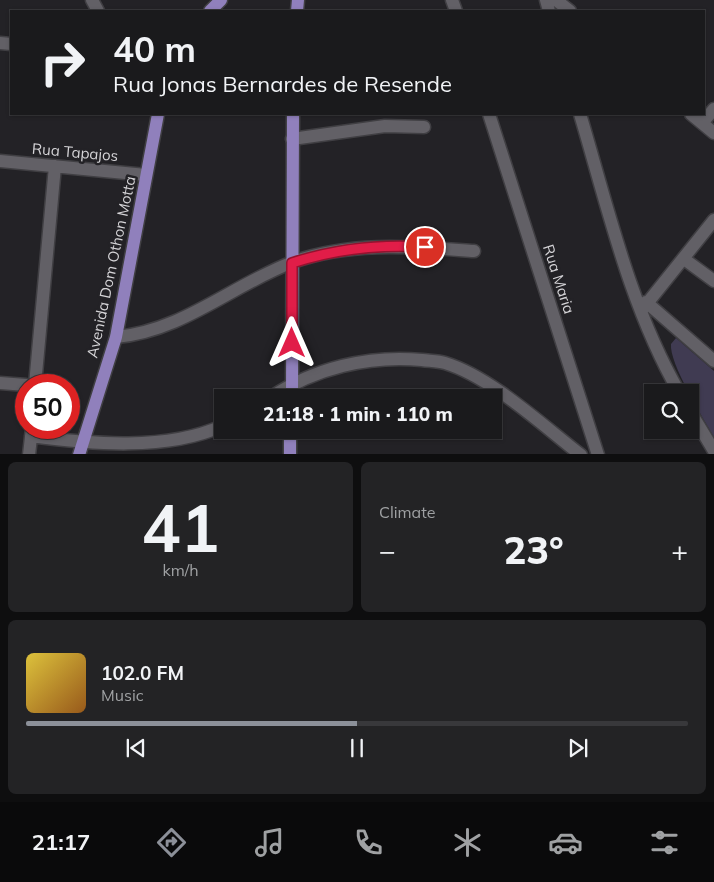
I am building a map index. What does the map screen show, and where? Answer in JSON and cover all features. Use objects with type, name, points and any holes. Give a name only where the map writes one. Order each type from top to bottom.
[{"type":"main road","points":[[211,10],[221,0]]},
{"type":"main road","name":"Avenida Dom Othon Motta","points":[[82,449],[116,338],[158,115]]},
{"type":"main road","points":[[292,115],[292,389]]},
{"type":"main road","points":[[290,439],[290,454]]},
{"type":"street","points":[[556,0],[569,10]]},
{"type":"street","points":[[702,123],[714,109]]},
{"type":"street","name":"Rua Maria","points":[[489,115],[598,454]]},
{"type":"street","points":[[580,115],[644,306],[676,384]]},
{"type":"street","points":[[692,115],[714,133]]},
{"type":"street","points":[[292,138],[385,126],[424,127]]},
{"type":"street","name":"Rua Tapajos","points":[[0,161],[146,175]]},
{"type":"street","points":[[36,374],[54,166]]},
{"type":"street","points":[[644,306],[714,220]]},
{"type":"street","points":[[116,338],[136,336],[180,320],[292,263],[314,256],[359,248],[409,246],[474,251]]},
{"type":"street","points":[[684,259],[714,281]]},
{"type":"street","points":[[644,306],[714,361]]},
{"type":"street","points":[[283,389],[292,383],[353,362],[398,358],[445,363],[487,383],[581,454]]},
{"type":"street","points":[[0,383],[15,384]]},
{"type":"street","points":[[699,426],[714,451]]},
{"type":"street","points":[[52,439],[82,449],[174,440],[203,435],[214,430]]},
{"type":"street","points":[[29,454],[30,439]]},
{"type":"shaded area","points":[[676,338],[714,371],[714,437],[699,410],[699,384],[685,384],[675,364],[671,344]]},
{"type":"route","points":[[292,343],[292,263],[314,256],[359,248],[425,247]]}]
